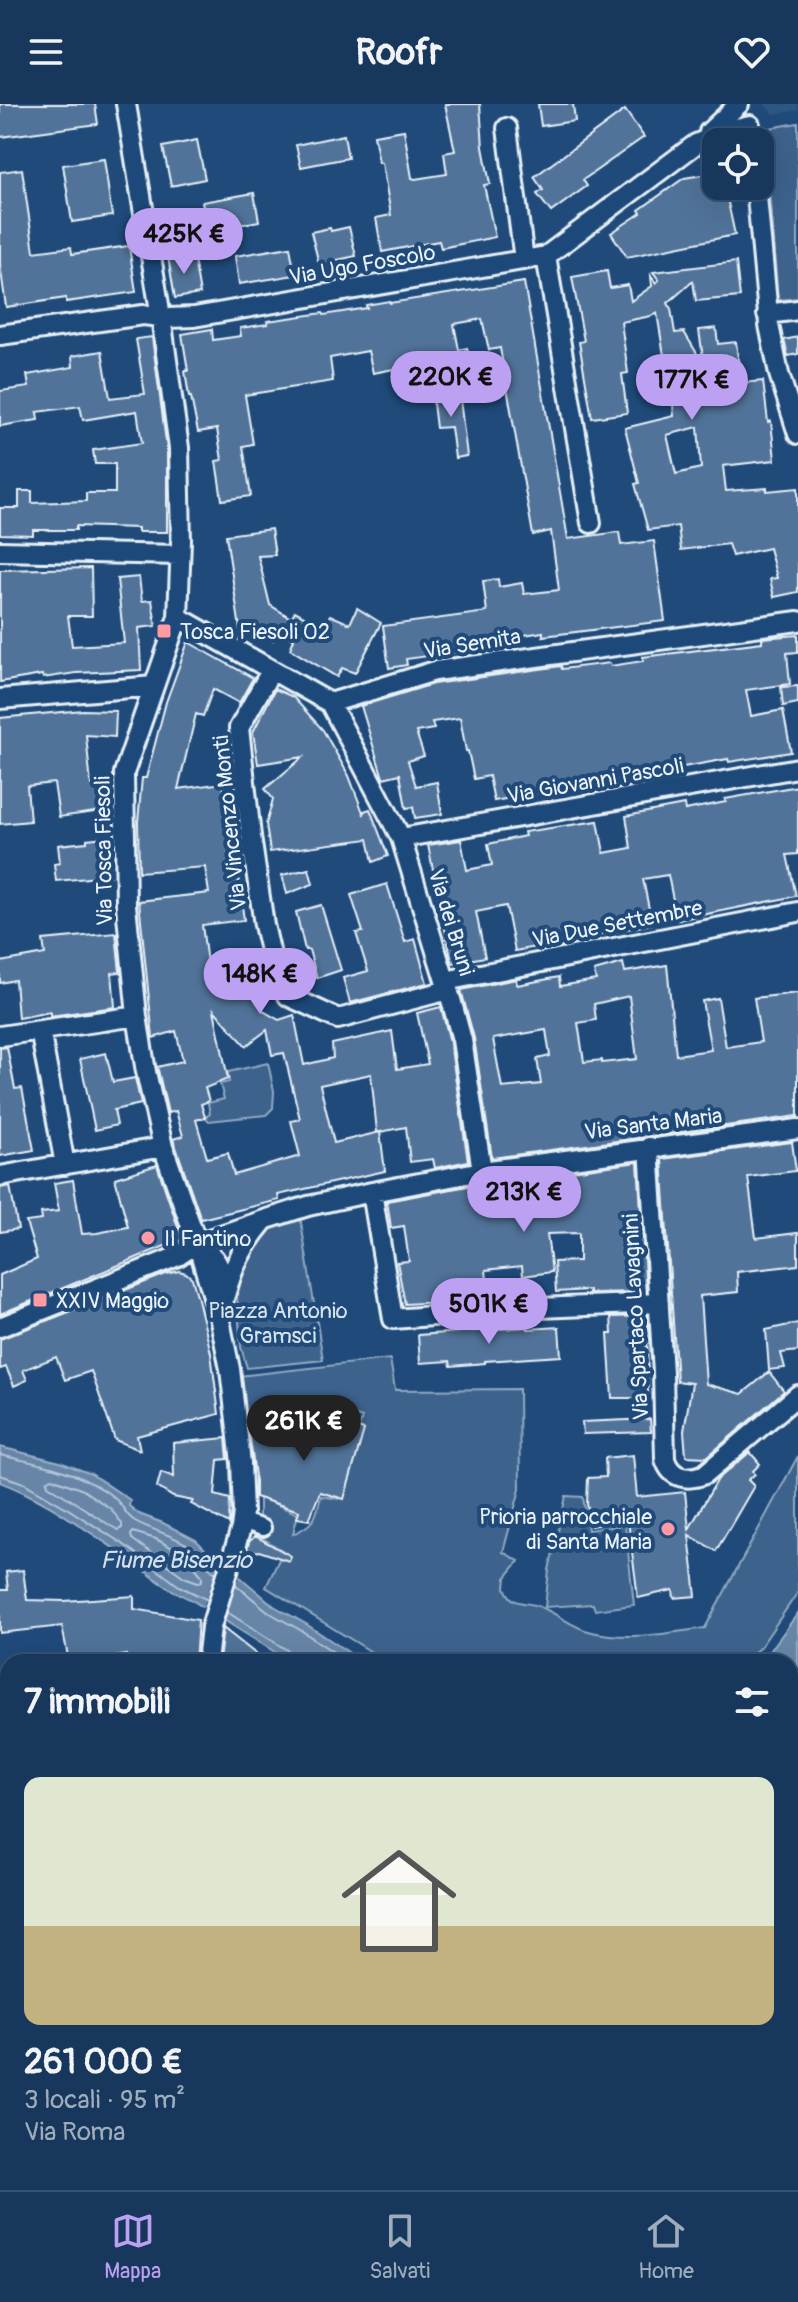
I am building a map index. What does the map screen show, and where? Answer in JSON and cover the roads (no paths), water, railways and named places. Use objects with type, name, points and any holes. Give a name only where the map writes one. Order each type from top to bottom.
[{"type":"street","name":"Via Tosca Fiesoli","points":[[126,104],[179,448],[180,555],[178,617],[126,763],[123,781],[126,905],[146,1072],[163,1147],[197,1243]]},
{"type":"street","name":"Via Ugo Foscolo","points":[[161,317],[194,317],[546,256],[696,144],[739,104]]},
{"type":"street","points":[[748,104],[750,128]]},
{"type":"street","points":[[507,128],[524,260]]},
{"type":"street","name":"Via Ugo Foscolo","points":[[696,144],[702,141]]},
{"type":"street","points":[[757,200],[767,314],[779,374],[798,434]]},
{"type":"street","points":[[546,256],[591,523]]},
{"type":"street","points":[[767,314],[798,310]]},
{"type":"street","points":[[0,335],[143,315],[161,317]]},
{"type":"street","points":[[0,551],[180,555]]},
{"type":"street","points":[[178,617],[330,703]]},
{"type":"street","name":"Via Semita","points":[[330,703],[435,671],[798,621]]},
{"type":"street","name":"Via Vincenzo Monti","points":[[271,671],[239,728],[264,925],[271,955],[288,996],[338,1019],[446,986]]},
{"type":"street","points":[[0,699],[154,686]]},
{"type":"street","name":"Via dei Bruni","points":[[330,703],[401,838],[462,1040],[482,1171]]},
{"type":"street","name":"Via Giovanni Pascoli","points":[[401,838],[798,768]]},
{"type":"street","name":"Via Due Settembre","points":[[446,986],[798,912]]},
{"type":"street","points":[[0,1036],[137,1016]]},
{"type":"street","points":[[40,1030],[65,1165]]},
{"type":"street","name":"Via Santa Maria","points":[[372,1192],[482,1171],[798,1129]]},
{"type":"street","points":[[0,1176],[163,1147]]},
{"type":"street","name":"Via Spartaco Lavagnini","points":[[649,1147],[665,1459],[668,1467],[680,1477],[693,1478],[705,1474],[798,1395]]},
{"type":"street","points":[[0,1327],[178,1256],[197,1243],[308,1206],[372,1192],[393,1319],[659,1303]]},
{"type":"street","points":[[219,1316],[234,1264],[267,1219]]},
{"type":"street","points":[[197,1243],[214,1257],[221,1269],[219,1316],[230,1369],[241,1463],[242,1521],[211,1627],[208,1654]]},
{"type":"street","points":[[242,1521],[263,1528]]},
{"type":"water","name":"Fiume Bisenzio","points":[[0,1447],[60,1462],[91,1474],[130,1500],[129,1506],[139,1514],[196,1540],[208,1552],[212,1562],[239,1576],[274,1606],[351,1654],[278,1654],[171,1589],[61,1513],[0,1482]]},
{"type":"water","points":[[798,1613],[798,1654],[768,1654]]},
{"type":"place","name":"Tosca Fiesoli 02","points":[[164,631]]},
{"type":"place","name":"Il Fantino","points":[[148,1238]]},
{"type":"place","name":"XXIV Maggio","points":[[40,1300]]},
{"type":"place","name":"Prioria parrocchiale di Santa Maria","points":[[668,1529]]},
{"type":"park label","name":"Piazza Antonio Gramsci","points":[[278,1322]]}]
